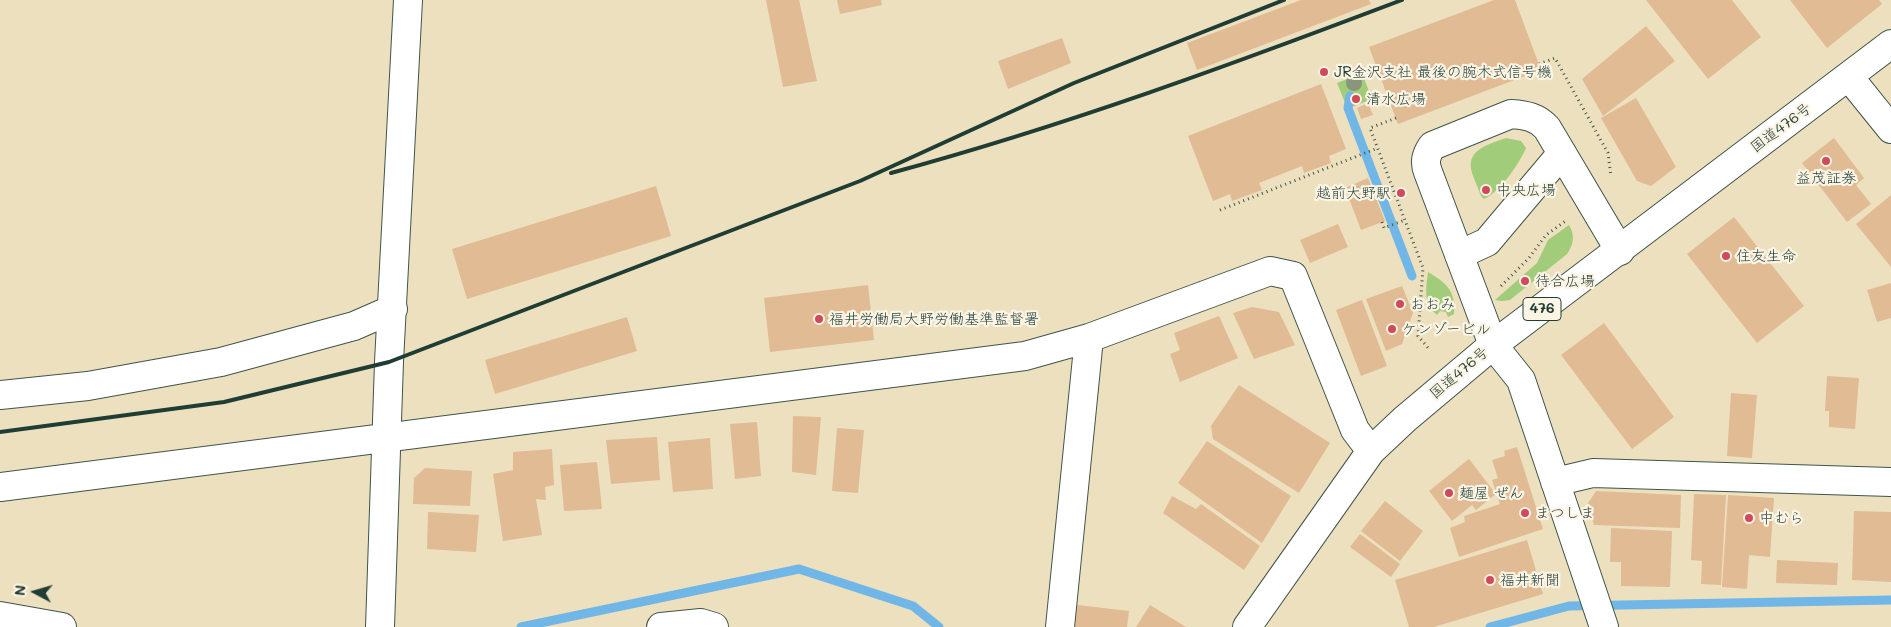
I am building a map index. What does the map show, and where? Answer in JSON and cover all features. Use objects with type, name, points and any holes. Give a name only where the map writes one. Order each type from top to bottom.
[{"type":"main road","points":[[380,627],[388,438],[389,362],[408,0]]},
{"type":"main road","name":"国道476号","points":[[1247,627],[1371,451],[1405,419],[1493,345],[1620,251],[1891,44]]},
{"type":"main road","points":[[1849,77],[1891,129]]},
{"type":"main road","points":[[1602,623],[1521,380],[1493,345],[1425,165],[1432,146],[1512,114],[1522,114],[1539,120],[1547,128],[1620,251]]},
{"type":"main road","points":[[1459,255],[1487,242],[1562,153]]},
{"type":"main road","points":[[0,487],[1025,356],[1090,338],[1270,271],[1293,276],[1355,430],[1371,451]]},
{"type":"main road","points":[[0,395],[88,386],[220,362],[354,326],[393,309]]},
{"type":"main road","points":[[1060,627],[1090,338]]},
{"type":"main road","points":[[1555,482],[1593,473],[1891,482]]},
{"type":"main road","points":[[0,616],[62,627]]},
{"type":"main road","points":[[661,627],[705,626]]},
{"type":"path","points":[[1539,64],[1555,58],[1608,153],[1612,182]]},
{"type":"path","points":[[1396,118],[1370,128],[1423,268],[1418,336],[1429,349]]},
{"type":"path","points":[[1220,210],[1378,148]]},
{"type":"path","points":[[1382,222],[1384,228],[1405,220]]},
{"type":"path","points":[[1497,290],[1529,258],[1546,235],[1567,220]]},
{"type":"green space","points":[[1362,73],[1372,99],[1352,107],[1346,105],[1337,83]]},
{"type":"green space","points":[[1506,138],[1521,141],[1526,148],[1508,177],[1484,199],[1472,173],[1471,161],[1479,150]]},
{"type":"green space","name":"待合広場","points":[[1569,225],[1573,240],[1567,254],[1510,300],[1495,300],[1537,263],[1548,240]]},
{"type":"green space","points":[[1428,272],[1448,288],[1453,299],[1454,314],[1448,317],[1446,312],[1440,311],[1437,315],[1429,306],[1426,295]]},
{"type":"building","points":[[766,0],[799,0],[817,81],[783,87]]},
{"type":"building","points":[[837,0],[881,0],[882,5],[840,14]]},
{"type":"building","points":[[1301,0],[1369,0],[1371,4],[1197,70],[1187,43]]},
{"type":"building","points":[[1494,0],[1515,0],[1541,70],[1398,124],[1369,47]]},
{"type":"building","points":[[1646,0],[1732,0],[1761,37],[1708,79]]},
{"type":"building","points":[[1790,0],[1879,0],[1882,4],[1827,48]]},
{"type":"building","points":[[1646,26],[1675,61],[1603,116],[1582,79]]},
{"type":"building","points":[[1062,38],[1071,63],[1008,89],[998,61]]},
{"type":"building","points":[[1321,84],[1346,149],[1329,156],[1331,163],[1304,173],[1302,166],[1259,183],[1262,190],[1232,201],[1230,194],[1213,201],[1188,136]]},
{"type":"building","points":[[1636,98],[1676,167],[1651,186],[1637,181],[1601,118]]},
{"type":"building","points":[[1368,103],[1373,115],[1361,119],[1357,108]]},
{"type":"building","points":[[1834,138],[1864,178],[1856,185],[1871,204],[1847,222],[1802,163]]},
{"type":"building","points":[[1368,178],[1385,221],[1361,230],[1345,188]]},
{"type":"building","points":[[656,186],[671,236],[467,299],[452,249]]},
{"type":"building","points":[[1891,195],[1891,267],[1856,224]]},
{"type":"building","points":[[1734,217],[1804,306],[1757,343],[1687,254]]},
{"type":"building","points":[[1338,224],[1348,247],[1310,263],[1300,240]]},
{"type":"building","points":[[1891,283],[1891,318],[1877,322],[1867,290]]},
{"type":"building","name":"福井労働局大野労働基準監督署","points":[[868,285],[874,340],[770,352],[764,298]]},
{"type":"building","name":"ケンゾービル","points":[[1402,286],[1413,313],[1402,344],[1386,351],[1366,299]]},
{"type":"building","points":[[1362,300],[1387,366],[1361,376],[1336,310]]},
{"type":"building","points":[[1252,307],[1279,312],[1295,345],[1254,359],[1233,313]]},
{"type":"building","points":[[1219,316],[1238,358],[1180,382],[1170,354],[1180,350],[1174,333]]},
{"type":"building","points":[[627,317],[637,351],[495,394],[485,360]]},
{"type":"building","points":[[1604,323],[1674,417],[1632,449],[1561,355]]},
{"type":"building","points":[[1827,376],[1859,378],[1855,429],[1829,427],[1829,411],[1825,411]]},
{"type":"building","points":[[1239,385],[1330,443],[1299,493],[1213,439],[1211,426]]},
{"type":"building","points":[[1731,393],[1757,395],[1752,458],[1727,456]]},
{"type":"building","points":[[793,416],[821,417],[816,475],[792,472]]},
{"type":"building","points":[[757,422],[761,476],[735,479],[730,424]]},
{"type":"building","points":[[837,428],[864,430],[858,493],[832,491]]},
{"type":"building","points":[[657,437],[660,480],[611,484],[606,440]]},
{"type":"building","points":[[710,438],[713,489],[673,492],[668,442]]},
{"type":"building","points":[[1207,441],[1291,496],[1262,543],[1178,483]]},
{"type":"building","points":[[1517,447],[1543,529],[1459,557],[1450,528],[1465,522],[1464,516],[1500,504],[1492,480],[1498,478],[1492,460],[1505,456],[1504,451]]},
{"type":"building","points":[[552,449],[554,485],[545,487],[546,500],[536,499],[542,535],[503,541],[493,474],[513,470],[513,452]]},
{"type":"building","points":[[1469,459],[1496,494],[1476,510],[1472,505],[1452,521],[1429,491]]},
{"type":"building","points":[[597,462],[602,509],[564,511],[560,465]]},
{"type":"building","points":[[425,468],[472,471],[470,506],[413,504],[414,478]]},
{"type":"building","points":[[1596,491],[1681,495],[1680,528],[1594,525],[1588,503]]},
{"type":"building","points":[[1694,494],[1726,495],[1721,585],[1701,584],[1702,561],[1691,560]]},
{"type":"building","points":[[1728,495],[1774,498],[1770,557],[1749,555],[1747,589],[1722,587]]},
{"type":"building","points":[[1172,496],[1196,509],[1201,504],[1260,546],[1244,570],[1163,513]]},
{"type":"building","points":[[1385,501],[1423,531],[1400,561],[1361,531]]},
{"type":"building","points":[[1854,511],[1891,512],[1891,582],[1852,580]]},
{"type":"building","points":[[428,512],[479,515],[476,552],[427,549]]},
{"type":"building","points":[[1611,528],[1672,531],[1670,587],[1621,586],[1621,562],[1610,562]]},
{"type":"building","points":[[1360,534],[1400,564],[1391,577],[1350,547]]},
{"type":"building","points":[[1527,540],[1543,594],[1434,627],[1409,627],[1395,580]]},
{"type":"building","points":[[1777,560],[1838,563],[1837,585],[1776,583]]},
{"type":"building","points":[[1077,605],[1129,611],[1127,627],[1074,627]]},
{"type":"building","points":[[1150,605],[1186,627],[1136,627]]},
{"type":"waterway","points":[[1350,96],[1348,108],[1412,276]]},
{"type":"waterway","points":[[521,627],[799,569],[913,606],[939,627]]},
{"type":"waterway","points":[[1490,627],[1569,606],[1891,600]]},
{"type":"railway","points":[[0,432],[224,402],[389,362],[860,181],[1074,83],[1284,0]]},
{"type":"railway","points":[[891,173],[956,155],[1148,93],[1402,0]]},
{"type":"place","name":"JR金沢支社 最後の腕木式信号機","points":[[1324,72]]},
{"type":"place","name":"清水広場","points":[[1356,99]]},
{"type":"place","name":"益茂証券","points":[[1826,161]]},
{"type":"place","name":"中央広場","points":[[1486,190]]},
{"type":"place","name":"越前大野駅","points":[[1401,193]]},
{"type":"place","name":"住友生命","points":[[1726,256]]},
{"type":"place","name":"待合広場","points":[[1525,281]]},
{"type":"place","name":"おおみ","points":[[1400,304]]},
{"type":"place","name":"福井労働局大野労働基準監督署","points":[[819,319]]},
{"type":"place","name":"ケンゾービル","points":[[1392,329]]},
{"type":"place","name":"麺屋 ぜん","points":[[1449,493]]},
{"type":"place","name":"まつしま","points":[[1525,513]]},
{"type":"place","name":"中むら","points":[[1749,518]]},
{"type":"place","name":"福井新聞","points":[[1490,580]]}]
